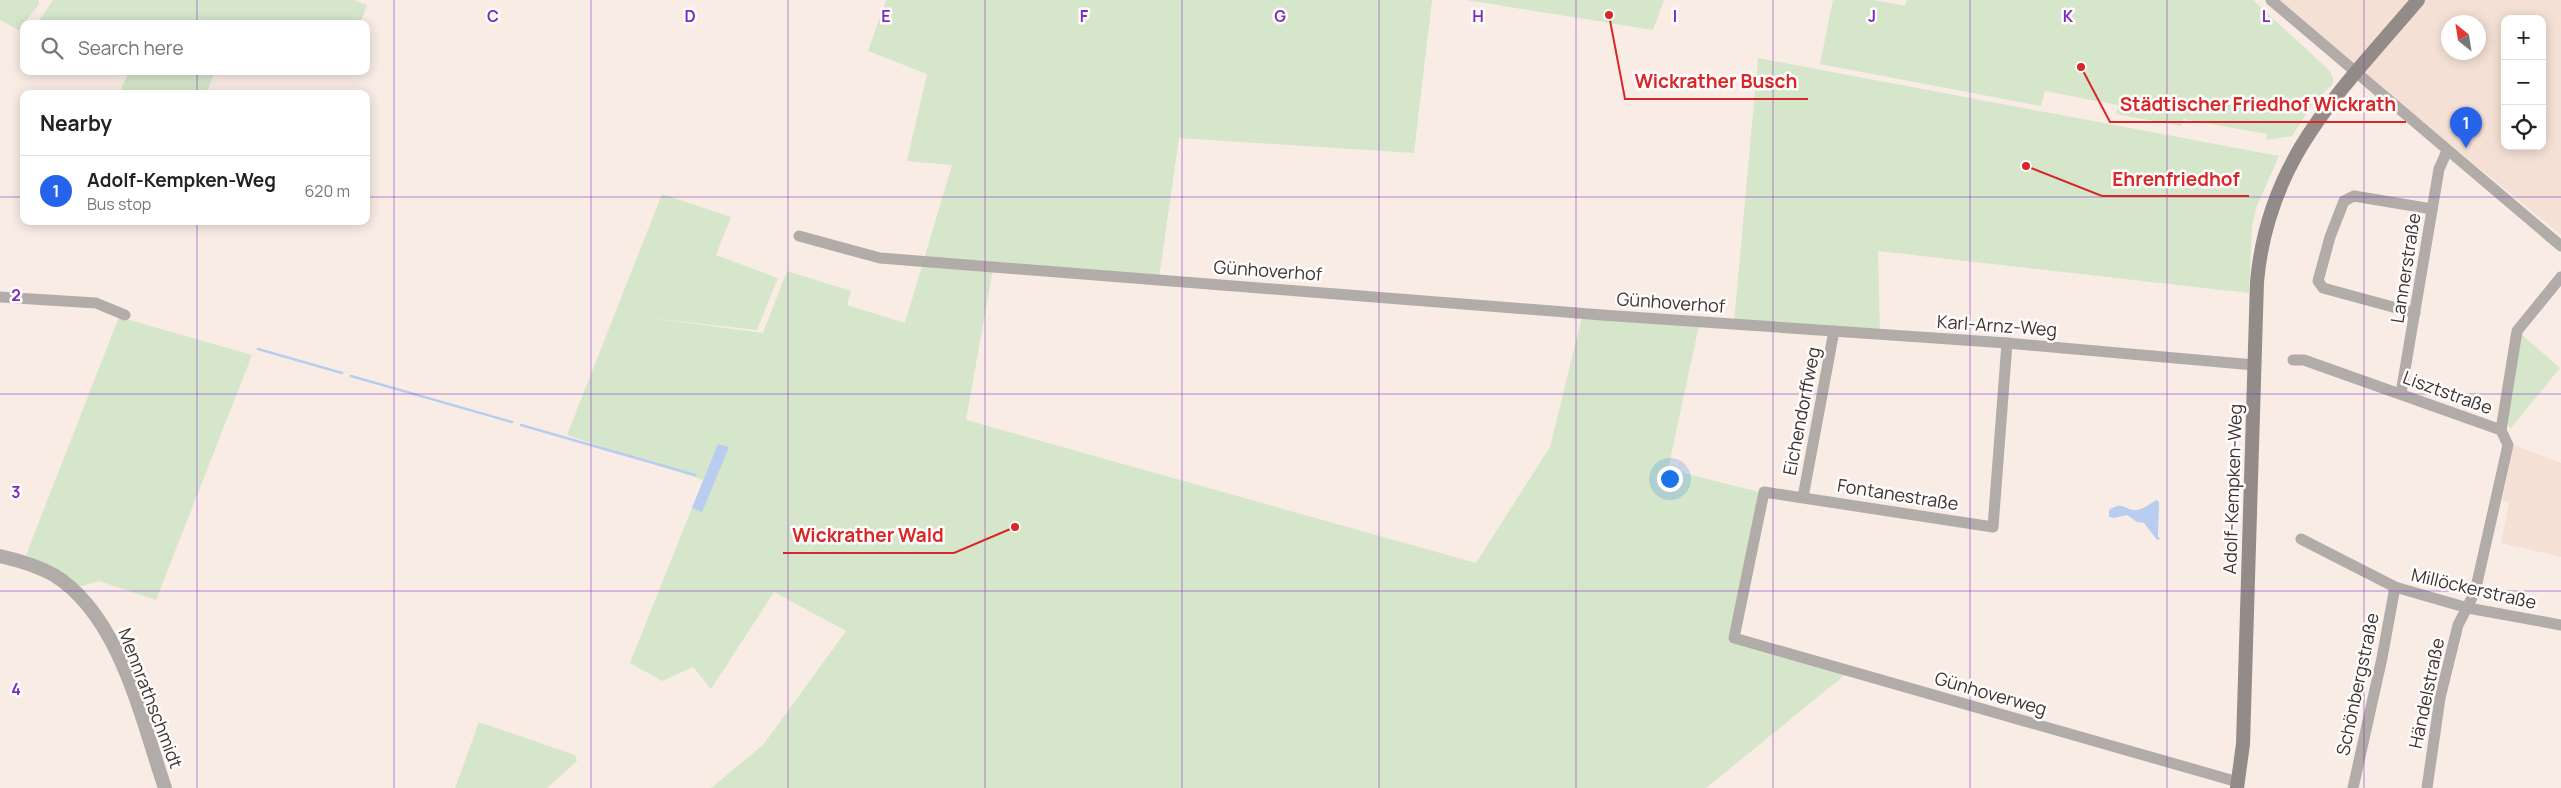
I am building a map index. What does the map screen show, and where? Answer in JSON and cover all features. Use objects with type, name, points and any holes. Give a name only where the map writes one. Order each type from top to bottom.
[{"type":"main road","name":"Adolf-Kempken-Weg","points":[[2238,785],[2243,744],[2259,258],[2273,203],[2294,156],[2356,72],[2418,0]]},
{"type":"street","points":[[2271,0],[2561,246]]},
{"type":"street","name":"Lannerstraße","points":[[2401,393],[2439,169],[2447,151]]},
{"type":"street","points":[[2415,313],[2322,288],[2318,281],[2330,237],[2344,201],[2354,196],[2432,209]]},
{"type":"street","name":"Günhoverhof","points":[[798,236],[880,258],[1736,324]]},
{"type":"street","points":[[2501,430],[2517,331],[2561,277]]},
{"type":"street","points":[[0,297],[96,303],[125,315]]},
{"type":"street","name":"Karl-Arnz-Weg","points":[[1736,324],[2007,343],[2254,365]]},
{"type":"street","name":"Eichendorffweg","points":[[1803,498],[1834,331]]},
{"type":"street","name":"Fontanestraße","points":[[1734,638],[1764,492],[1993,527],[2007,343]]},
{"type":"street","name":"Lisztstraße","points":[[2293,360],[2304,360],[2501,430],[2508,445],[2475,592],[2468,608]]},
{"type":"street","name":"Millöckerstraße","points":[[2301,539],[2395,587],[2468,608],[2561,625]]},
{"type":"street","name":"Mennrathschmidt","points":[[0,556],[16,560],[54,575],[82,598],[105,627],[121,661],[165,788]]},
{"type":"street","name":"Schönbergstraße","points":[[2353,788],[2382,658],[2395,587]]},
{"type":"street","name":"Händelstraße","points":[[2427,788],[2440,698],[2458,624],[2468,608]]},
{"type":"street","name":"Günhoverweg","points":[[1734,638],[2238,785]]},
{"type":"shaded area","points":[[2277,0],[2561,0],[2561,235],[2373,81]]},
{"type":"shaded area","points":[[2514,445],[2561,463],[2561,557],[2501,543],[2509,502],[2502,501]]},
{"type":"green space","points":[[0,0],[39,0],[39,4],[27,20],[20,20],[19,30],[0,20]]},
{"type":"green space","points":[[53,0],[354,0],[367,5],[361,20],[40,20]]},
{"type":"green space","points":[[886,0],[1432,0],[1414,153],[1179,138],[1159,278],[993,269],[966,420],[1476,563],[1550,447],[1583,313],[1700,321],[1668,469],[1759,492],[1729,641],[1846,674],[1706,788],[711,788],[763,745],[846,631],[774,592],[711,689],[693,667],[662,681],[630,663],[703,480],[567,435],[662,194],[731,217],[716,255],[778,278],[757,330],[649,318],[763,333],[787,271],[851,291],[847,305],[905,323],[952,165],[907,161],[927,74],[868,51]]},
{"type":"green space","points":[[1466,0],[1664,0],[1653,30]]},
{"type":"green space","points":[[1833,0],[1874,0],[1905,6],[1907,0],[2253,0],[2329,70],[2333,77],[2333,84],[2314,102],[2292,136],[2266,140],[2267,134],[2183,119],[2181,126],[2116,114],[2118,105],[2045,91],[2041,106],[1820,64]]},
{"type":"green space","points":[[1758,58],[2279,156],[2256,208],[2252,227],[2249,293],[1878,251],[1880,332],[1734,323]]},
{"type":"green space","points":[[127,75],[213,75],[208,90],[121,90]]},
{"type":"green space","points":[[119,317],[252,355],[156,600],[99,581],[79,587],[50,565],[26,555]]},
{"type":"green space","points":[[2520,333],[2560,368],[2511,428],[2506,423]]},
{"type":"green space","points":[[479,722],[575,755],[577,761],[547,788],[455,788]]},
{"type":"water","points":[[718,444],[729,447],[702,512],[692,508]]},
{"type":"water","points":[[2156,500],[2159,502],[2158,536],[2160,539],[2157,540],[2144,523],[2137,522],[2127,515],[2114,518],[2109,517],[2109,510],[2113,507],[2122,506],[2136,510]]},
{"type":"waterway","points":[[258,349],[342,373]]},
{"type":"waterway","points":[[351,376],[512,422]]},
{"type":"waterway","points":[[521,425],[695,475]]},
{"type":"place","name":"Wickrather Busch","points":[[1609,15]]},
{"type":"place","name":"Städtischer Friedhof Wickrath","points":[[2081,67]]},
{"type":"place","name":"Adolf-Kempken-Weg","points":[[2466,148]]},
{"type":"place","name":"Ehrenfriedhof","points":[[2026,166]]},
{"type":"place","name":"Wickrather Wald","points":[[1015,527]]}]
